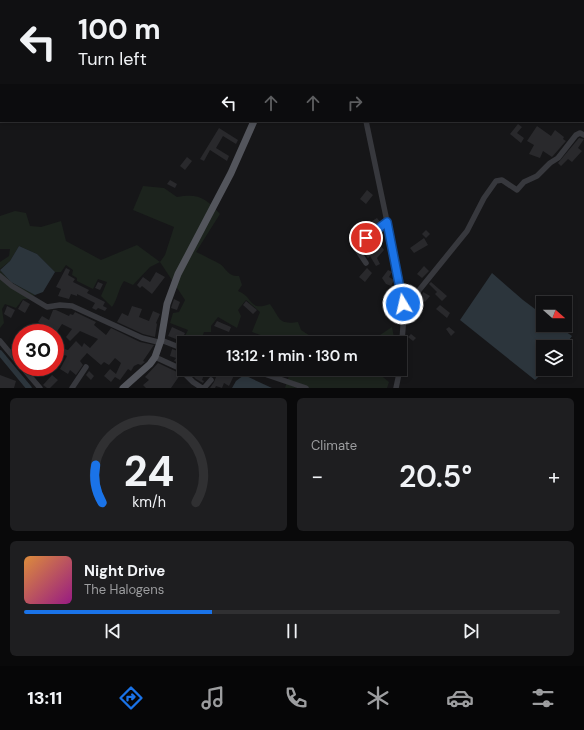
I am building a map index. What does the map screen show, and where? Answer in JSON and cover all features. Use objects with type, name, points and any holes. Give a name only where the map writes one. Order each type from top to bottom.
[{"type":"main road","points":[[123,388],[150,364],[155,357],[161,340],[168,304],[178,274],[231,173],[254,122]]},
{"type":"street","points":[[366,122],[402,293],[404,314],[402,336]]},
{"type":"street","points":[[402,293],[410,290],[416,294],[427,282],[467,231],[484,198],[496,181],[502,180],[518,190],[524,182],[537,176],[550,163],[558,158],[576,135],[580,133],[584,135]]},
{"type":"street","points":[[366,263],[356,248],[366,238],[387,222]]},
{"type":"street","points":[[0,276],[12,286],[47,307],[60,305],[72,306],[142,338],[158,342],[161,340],[177,346]]},
{"type":"street","points":[[0,342],[12,356]]},
{"type":"street","points":[[155,357],[179,368],[193,382],[203,388],[211,380]]},
{"type":"street","points":[[72,388],[86,367]]},
{"type":"street","points":[[29,376],[40,388]]},
{"type":"street","points":[[271,376],[306,388]]},
{"type":"street","points":[[396,388],[398,376]]},
{"type":"shaded area","points":[[143,186],[164,188],[177,197],[196,196],[206,201],[220,214],[196,252],[220,264],[230,274],[239,276],[242,285],[238,291],[247,297],[254,305],[263,306],[270,304],[280,319],[291,323],[298,322],[301,330],[310,336],[263,336],[252,332],[260,312],[246,300],[238,310],[241,316],[237,328],[218,317],[211,326],[211,332],[204,332],[203,336],[185,336],[188,330],[170,323],[173,313],[179,312],[185,300],[160,262],[165,255],[174,227],[133,210]]},
{"type":"shaded area","points":[[15,211],[26,213],[30,226],[41,227],[61,221],[66,241],[101,260],[137,245],[160,262],[150,267],[133,285],[124,281],[112,307],[101,296],[107,282],[98,279],[93,289],[77,281],[77,278],[72,275],[73,270],[66,265],[61,272],[55,272],[37,254],[19,246],[10,261],[0,269],[0,262],[9,256],[10,249],[0,249],[0,216]]},
{"type":"shaded area","points":[[19,246],[37,254],[55,272],[43,292],[35,295],[11,282],[0,270],[10,261]]},
{"type":"shaded area","points":[[0,270],[11,282],[35,295],[27,299],[23,299],[16,308],[5,304],[2,309],[4,323],[0,328]]},
{"type":"shaded area","points":[[492,273],[536,310],[536,332],[566,332],[572,336],[569,340],[536,340],[536,376],[539,376],[535,380],[460,320]]},
{"type":"shaded area","points":[[392,327],[394,336],[378,336]]},
{"type":"shaded area","points":[[243,376],[246,376],[272,388],[232,388],[236,381]]},
{"type":"shaded area","points":[[289,376],[382,376],[389,382],[387,388],[285,388]]},
{"type":"building","points":[[518,124],[522,127],[517,133],[524,138],[521,143],[510,134]]},
{"type":"building","points":[[537,126],[551,136],[555,130],[564,137],[563,139],[566,141],[552,157],[543,151],[540,158],[529,154],[534,145],[527,141]]},
{"type":"building","points":[[219,128],[238,140],[236,144],[223,136],[216,148],[229,156],[227,161],[210,150],[204,161],[200,159]]},
{"type":"building","points":[[579,138],[584,139],[578,148],[582,151],[572,162],[568,159],[561,166],[558,163]]},
{"type":"building","points":[[187,157],[192,161],[185,170],[180,166]]},
{"type":"building","points":[[170,180],[177,184],[175,188],[167,184]]},
{"type":"building","points":[[367,190],[373,195],[366,204],[360,199]]},
{"type":"building","points":[[377,218],[380,222],[363,235],[359,229]]},
{"type":"building","points":[[383,230],[384,232],[375,238],[384,250],[377,258],[380,264],[376,266],[370,256],[368,258],[361,249]]},
{"type":"building","points":[[426,230],[430,234],[426,238],[422,234]]},
{"type":"building","points":[[424,238],[428,245],[414,253],[410,248]]},
{"type":"building","points":[[424,266],[429,271],[422,278],[417,274]]},
{"type":"building","points":[[66,268],[70,270],[68,275],[75,279],[73,282],[89,290],[87,293],[105,302],[103,306],[107,308],[105,311],[98,308],[96,310],[92,308],[95,303],[77,294],[77,296],[71,294],[69,299],[58,296],[61,289],[56,287]]},
{"type":"building","points":[[367,268],[372,273],[365,282],[359,277]]},
{"type":"building","points":[[388,270],[392,272],[389,277],[394,280],[391,286],[386,284],[382,278]]},
{"type":"building","points":[[156,272],[165,277],[152,294],[142,286],[140,288],[137,285],[143,277],[150,282]]},
{"type":"building","points":[[98,282],[103,284],[100,290],[95,288]]},
{"type":"building","points":[[431,282],[447,296],[442,301],[435,294],[437,292],[429,284]]},
{"type":"building","points":[[423,292],[430,296],[425,302],[421,298]]},
{"type":"building","points":[[174,299],[180,302],[177,310],[171,308]]},
{"type":"building","points":[[23,300],[30,304],[25,313],[18,309]]},
{"type":"building","points":[[246,301],[257,310],[253,314],[243,305]]},
{"type":"building","points":[[440,305],[450,313],[447,318],[436,309]]},
{"type":"building","points":[[7,306],[15,310],[11,318],[4,314]]},
{"type":"building","points":[[132,306],[142,309],[139,317],[149,321],[153,311],[160,314],[156,323],[155,337],[143,334],[117,322],[122,313],[128,316]]},
{"type":"building","points":[[53,310],[69,316],[70,314],[73,315],[75,312],[96,322],[94,325],[106,335],[111,328],[140,342],[154,345],[143,361],[145,362],[141,365],[138,364],[134,366],[131,371],[128,369],[120,380],[115,377],[111,382],[104,376],[110,369],[116,374],[121,363],[115,358],[109,365],[104,362],[101,365],[87,353],[80,361],[83,365],[76,375],[70,370],[68,374],[64,372],[64,362],[67,356],[64,355],[64,349],[68,350],[76,341],[82,347],[84,343],[90,348],[98,339],[80,331],[70,341],[66,337],[72,329],[64,324],[41,324],[38,322],[42,316],[49,320]]},
{"type":"building","points":[[217,321],[231,327],[229,332],[214,326]]},
{"type":"building","points":[[172,327],[185,333],[184,336],[178,335],[176,339],[168,336]]},
{"type":"building","points":[[449,327],[455,332],[451,336],[446,329]]},
{"type":"building","points":[[411,334],[416,338],[413,341],[408,337]]},
{"type":"building","points":[[172,349],[177,351],[177,362],[174,361],[176,358],[170,356]]},
{"type":"building","points":[[158,363],[177,372],[177,376],[179,376],[171,388],[146,388],[143,385],[149,380],[145,377]]},
{"type":"building","points":[[89,371],[94,376],[91,380],[86,375]]},
{"type":"building","points":[[0,375],[16,381],[14,388],[0,388]]},
{"type":"building","points":[[51,376],[58,380],[50,388],[43,385]]},
{"type":"building","points":[[193,376],[204,376],[202,380],[204,381],[203,383]]},
{"type":"building","points":[[214,376],[234,376],[229,386],[224,383],[222,388],[216,386],[215,388],[210,388],[216,377]]},
{"type":"waterway","points":[[0,353],[29,388]]},
{"type":"route","points":[[366,238],[387,222],[403,304]]}]
